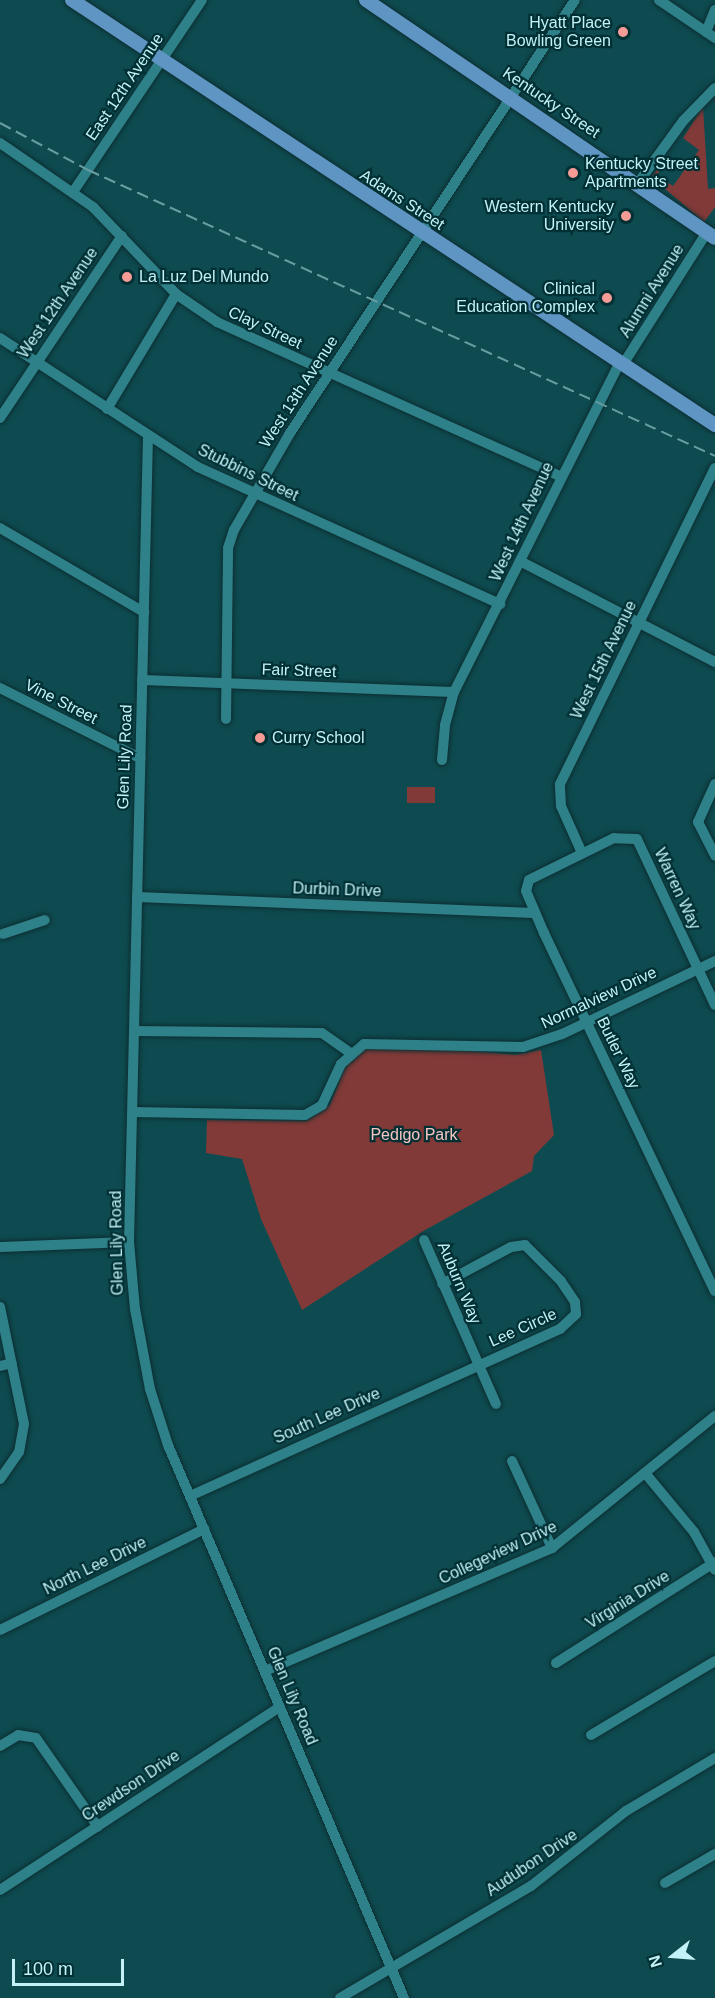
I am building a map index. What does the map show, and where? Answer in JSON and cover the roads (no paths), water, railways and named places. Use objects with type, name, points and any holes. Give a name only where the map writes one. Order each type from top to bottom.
[{"type":"main road","name":"Adams Street","points":[[72,0],[620,365],[715,425]]},
{"type":"main road","name":"Kentucky Street","points":[[366,0],[512,96],[711,235]]},
{"type":"street","name":"East 12th Avenue","points":[[73,192],[202,0]]},
{"type":"street","name":"West 13th Avenue","points":[[226,719],[229,541],[253,493],[329,373],[575,0]]},
{"type":"street","points":[[659,0],[711,35],[715,10]]},
{"type":"street","points":[[638,183],[683,122],[715,88]]},
{"type":"street","name":"Clay Street","points":[[0,143],[73,192],[122,236],[176,294],[217,322],[560,476]]},
{"type":"street","name":"Alumni Avenue","points":[[620,365],[711,235]]},
{"type":"street","name":"West 12th Avenue","points":[[0,418],[36,361],[122,236]]},
{"type":"street","points":[[108,410],[176,294]]},
{"type":"street","name":"Stubbins Street","points":[[0,338],[198,467],[500,604]]},
{"type":"street","name":"West 14th Avenue","points":[[442,760],[445,725],[454,692],[500,604],[560,476],[620,365]]},
{"type":"street","name":"Glen Lily Road","points":[[148,436],[129,1242],[134,1301],[150,1389],[190,1496],[405,1998]]},
{"type":"street","name":"West 15th Avenue","points":[[582,853],[561,806],[560,784],[715,468]]},
{"type":"street","points":[[0,528],[144,612]]},
{"type":"street","points":[[520,561],[637,625],[715,662]]},
{"type":"street","name":"Fair Street","points":[[142,680],[454,692]]},
{"type":"street","name":"Vine Street","points":[[0,688],[140,758]]},
{"type":"street","points":[[715,784],[698,822],[715,856]]},
{"type":"street","name":"Warren Way","points":[[582,853],[616,837],[637,839],[715,1005]]},
{"type":"street","name":"Butler Way","points":[[582,853],[529,880],[526,891],[715,1291]]},
{"type":"street","name":"Durbin Drive","points":[[137,897],[536,913]]},
{"type":"street","points":[[1,932],[45,920]]},
{"type":"street","name":"Normalview Drive","points":[[351,1053],[371,1043],[523,1047],[587,1022],[715,961]]},
{"type":"street","points":[[133,1112],[305,1115],[322,1105],[351,1053],[322,1033],[135,1031]]},
{"type":"street","name":"Auburn Way","points":[[423,1240],[496,1404]]},
{"type":"street","points":[[0,1247],[129,1242]]},
{"type":"street","name":"Lee Circle","points":[[442,1284],[511,1247],[525,1245],[555,1274],[574,1302],[575,1316],[567,1325],[478,1364]]},
{"type":"street","points":[[0,1307],[23,1411],[23,1436],[16,1458],[0,1479]]},
{"type":"street","points":[[0,1366],[12,1364]]},
{"type":"street","name":"South Lee Drive","points":[[190,1496],[478,1364]]},
{"type":"street","name":"Collegeview Drive","points":[[265,1671],[552,1548],[715,1416]]},
{"type":"street","points":[[512,1461],[552,1548]]},
{"type":"street","points":[[645,1473],[694,1532],[714,1566]]},
{"type":"street","name":"North Lee Drive","points":[[0,1630],[204,1529]]},
{"type":"street","name":"Virginia Drive","points":[[556,1663],[714,1566]]},
{"type":"street","points":[[591,1736],[715,1661]]},
{"type":"street","name":"Crewdson Drive","points":[[0,1890],[280,1707]]},
{"type":"street","points":[[0,1746],[18,1736],[36,1738],[98,1827]]},
{"type":"street","name":"Audubon Drive","points":[[340,1998],[391,1966],[531,1886],[573,1857],[626,1811],[715,1758]]},
{"type":"street","points":[[665,1883],[715,1854]]},
{"type":"railway","points":[[0,123],[88,170],[715,456]]},
{"type":"place","name":"Hyatt Place Bowling Green","points":[[623,32]]},
{"type":"place","name":"Kentucky Street Apartments","points":[[573,173]]},
{"type":"place","name":"Western Kentucky University","points":[[626,216]]},
{"type":"place","name":"La Luz Del Mundo","points":[[127,277]]},
{"type":"place","name":"Clinical Education Complex","points":[[607,298]]},
{"type":"place","name":"Curry School","points":[[260,738]]},
{"type":"park label","name":"Pedigo Park","points":[[414,1135]]}]
